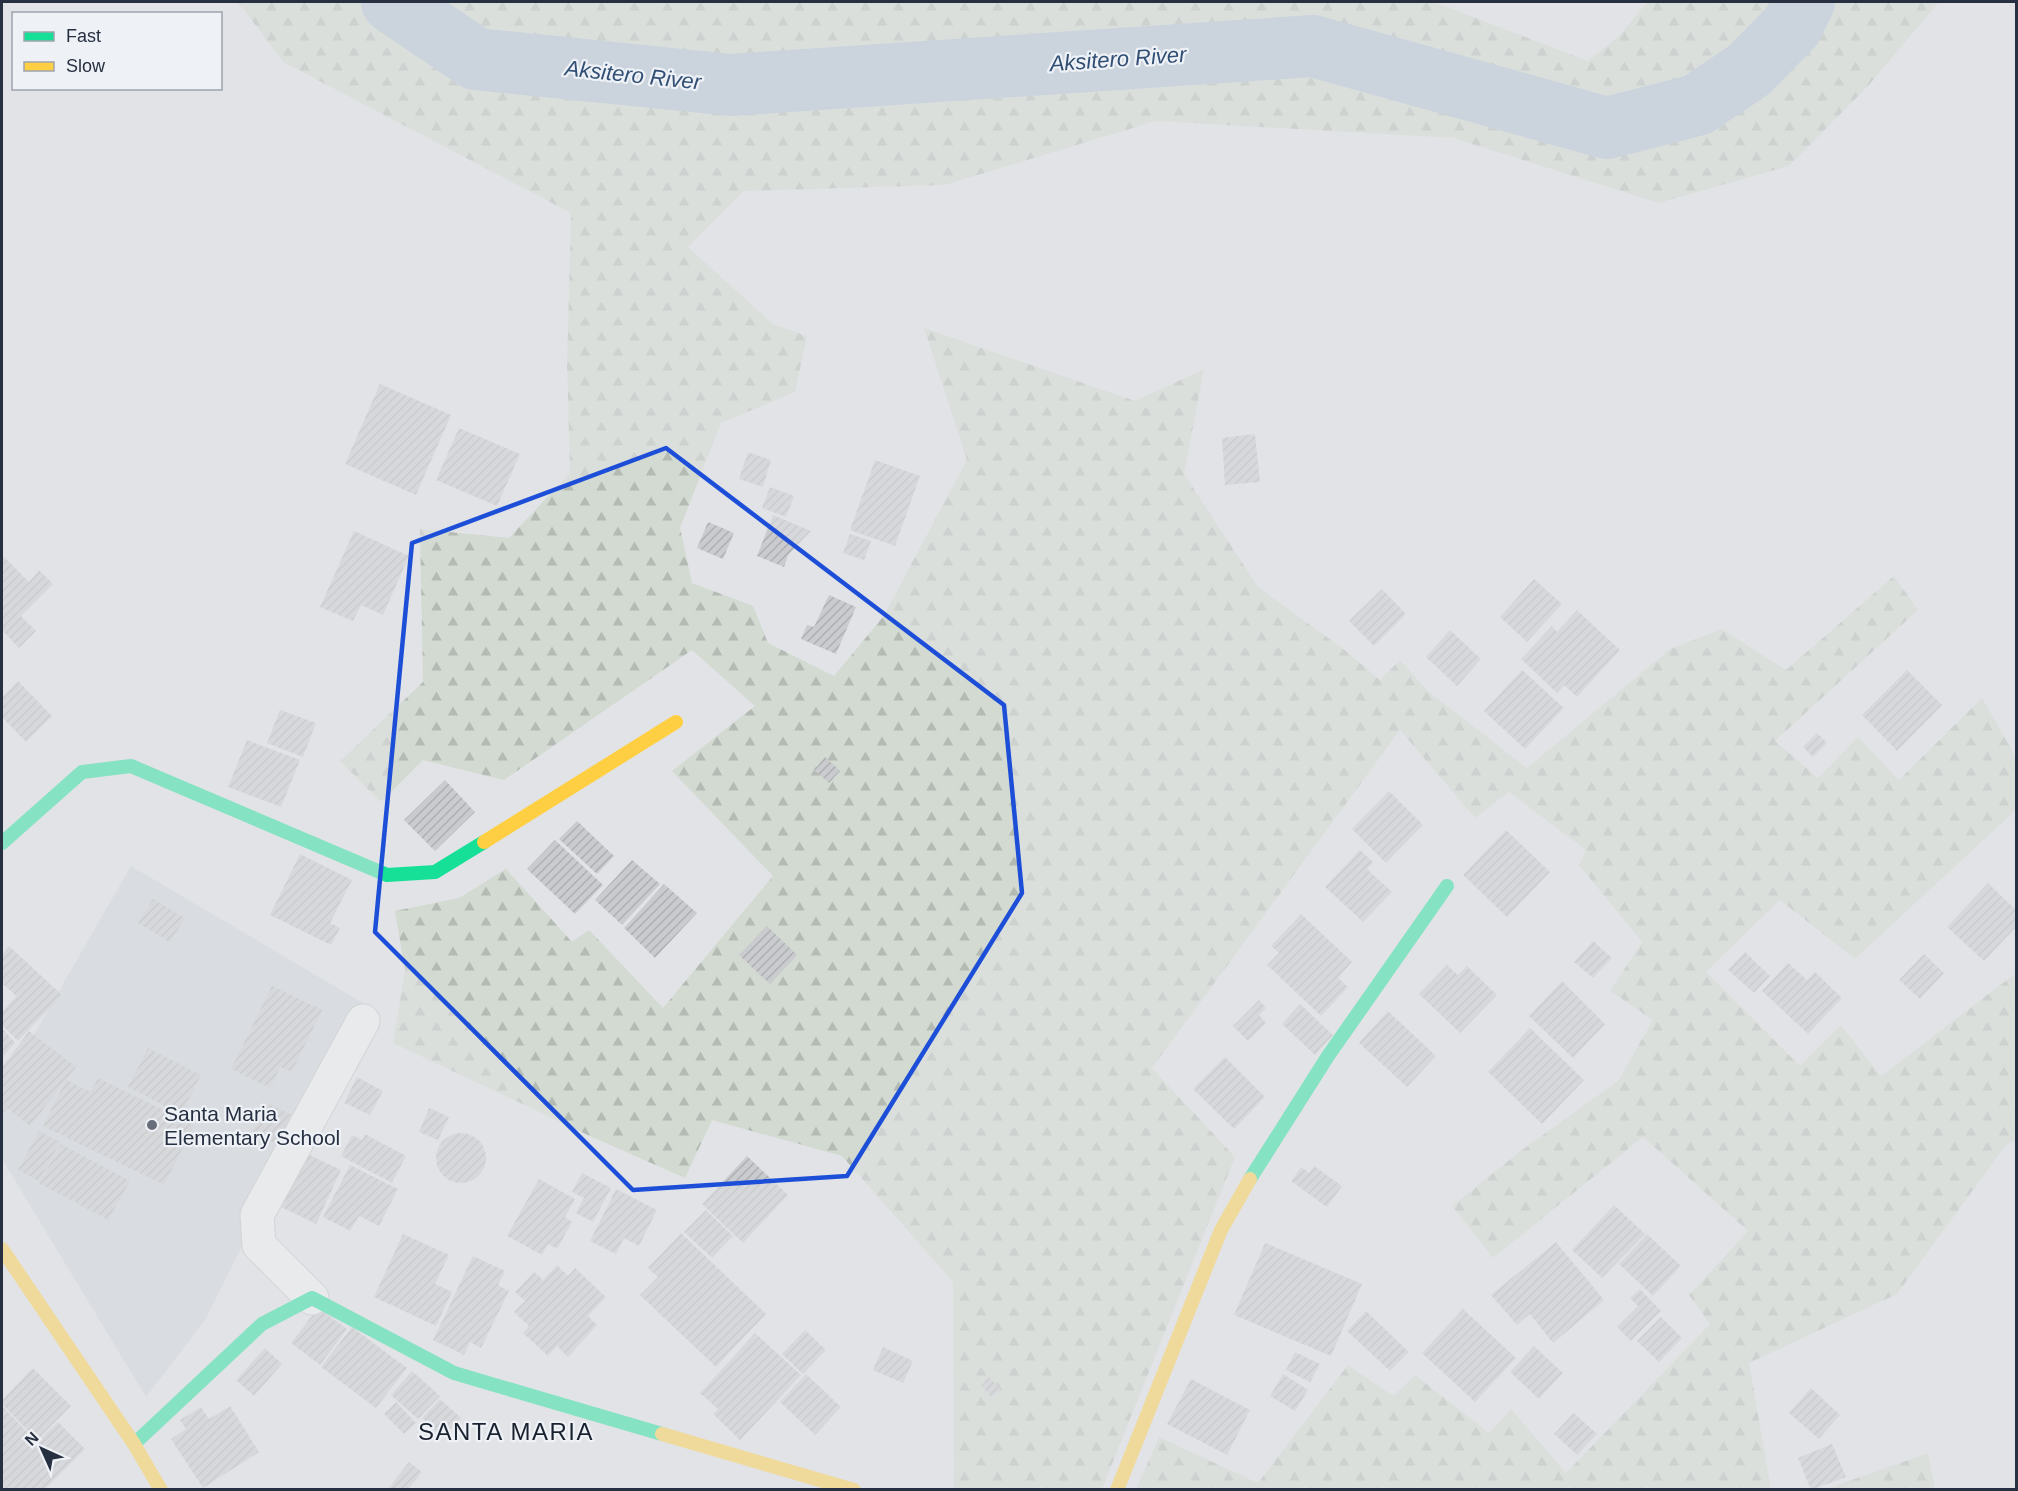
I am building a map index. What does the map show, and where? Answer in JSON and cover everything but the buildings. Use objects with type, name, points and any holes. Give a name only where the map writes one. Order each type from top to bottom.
[{"type":"street","points":[[2,843],[82,772],[131,766],[387,875],[435,872],[676,722]]},
{"type":"street","points":[[1117,1490],[1221,1230],[1264,1154],[1328,1056],[1447,886]]},
{"type":"street","points":[[363,1021],[257,1215],[259,1245],[312,1298],[454,1373],[811,1484],[854,1490]]},
{"type":"street","points":[[2,1249],[134,1444],[161,1490]]},
{"type":"street","points":[[134,1444],[261,1324],[312,1298]]},
{"type":"highlighted area","points":[[666,448],[1004,705],[1022,893],[847,1176],[633,1190],[375,932],[412,543]]},
{"type":"shaded area","name":"Santa Maria Elementary School","points":[[131,866],[363,1003],[205,1320],[146,1397],[2,1159],[2,1090]]},
{"type":"green space","points":[[238,2],[1434,2],[1588,61],[1620,35],[1647,2],[1939,2],[1868,86],[1789,166],[1659,203],[1453,138],[1156,121],[945,185],[744,191],[688,247],[773,324],[807,336],[795,392],[721,423],[680,528],[692,583],[753,606],[768,643],[834,676],[883,617],[967,460],[924,328],[1135,401],[1204,369],[1184,474],[1258,587],[1346,651],[1380,680],[1400,660],[1428,691],[1527,768],[1670,649],[1722,629],[1786,670],[1894,576],[1918,610],[1775,741],[1818,778],[1858,737],[1899,780],[1982,698],[2016,757],[2016,810],[1855,959],[1780,900],[1706,972],[1800,1066],[1841,1025],[1881,1076],[2016,973],[2016,1140],[2006,1145],[1897,1294],[1749,1363],[1771,1489],[1136,1489],[1159,1437],[1258,1483],[1348,1365],[1393,1396],[1415,1375],[1489,1433],[1511,1409],[1566,1473],[1710,1324],[1689,1295],[1748,1231],[1643,1137],[1493,1258],[1452,1206],[1522,1150],[1618,1081],[1653,1020],[1610,991],[1642,942],[1579,865],[1586,850],[1509,792],[1475,818],[1400,730],[1152,1068],[1235,1157],[1102,1489],[954,1489],[953,1282],[842,1156],[712,1120],[685,1178],[393,1043],[405,970],[395,911],[459,898],[506,869],[572,942],[589,930],[663,1008],[773,876],[672,771],[755,706],[692,650],[504,780],[423,760],[381,802],[340,761],[423,682],[420,529],[509,538],[570,473],[567,364],[571,213],[283,62]]},
{"type":"green space","points":[[1928,1453],[1935,1489],[1826,1489]]},
{"type":"waterway","name":"Aksitero River","points":[[392,2],[476,59],[731,85],[1313,46],[1607,128],[1697,105],[1749,70],[1792,26],[1804,2]]},
{"type":"traffic: fast","points":[[2,843],[82,772],[131,766],[387,875],[435,872],[484,842]]},
{"type":"traffic: fast","points":[[1250,1179],[1328,1056],[1447,886]]},
{"type":"traffic: fast","points":[[134,1444],[262,1324],[312,1298],[454,1373],[662,1434]]},
{"type":"traffic: slow","points":[[484,842],[676,722]]},
{"type":"traffic: slow","points":[[1117,1490],[1221,1230],[1250,1179]]},
{"type":"traffic: slow","points":[[2,1249],[134,1444],[161,1490]]},
{"type":"traffic: slow","points":[[662,1434],[854,1490]]},
{"type":"place","name":"Santa Maria Elementary School","points":[[152,1125]]},
{"type":"district","name":"SANTA MARIA","points":[[506,1431]]}]
